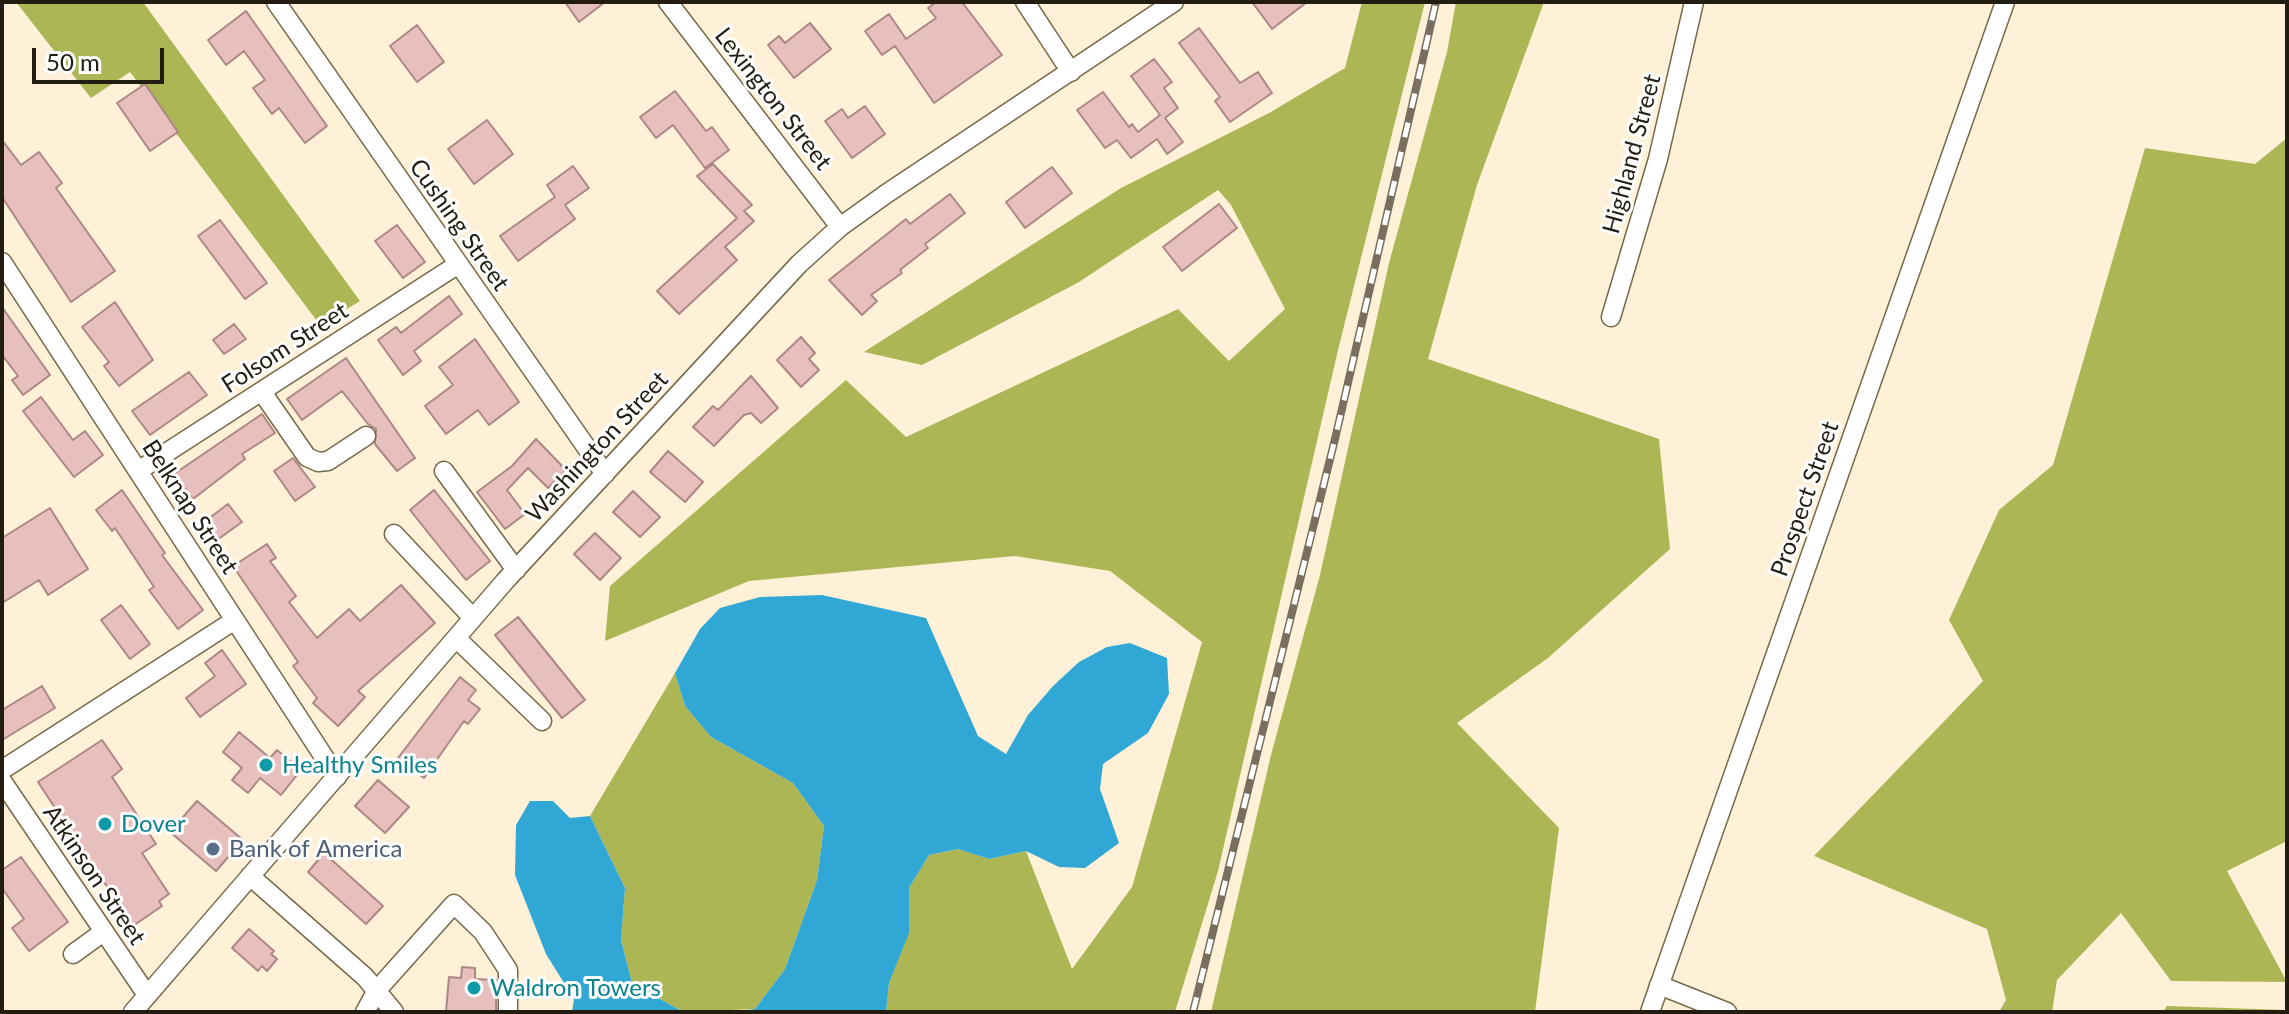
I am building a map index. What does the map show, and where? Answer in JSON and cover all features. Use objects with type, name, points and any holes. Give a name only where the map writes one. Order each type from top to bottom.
[{"type":"street","name":"Cushing Street","points":[[276,2],[605,474]]},
{"type":"street","name":"Lexington Street","points":[[668,2],[840,227]]},
{"type":"street","points":[[1025,2],[1071,72]]},
{"type":"street","name":"Washington Street","points":[[133,1012],[473,618],[511,562],[605,474],[777,287],[840,227],[1174,2]]},
{"type":"street","name":"Highland Street","points":[[1611,317],[1658,159],[1694,2]]},
{"type":"street","name":"Prospect Street","points":[[1650,1012],[2005,2]]},
{"type":"street","name":"Belknap Street","points":[[2,262],[337,777]]},
{"type":"street","name":"Folsom Street","points":[[138,471],[457,265]]},
{"type":"street","points":[[262,392],[307,457],[318,462],[328,461],[366,436]]},
{"type":"street","points":[[444,471],[511,562]]},
{"type":"street","points":[[394,534],[473,618]]},
{"type":"street","points":[[2,770],[235,620]]},
{"type":"street","points":[[456,638],[542,721]]},
{"type":"street","name":"Atkinson Street","points":[[2,781],[102,933],[147,995]]},
{"type":"street","points":[[250,876],[321,935],[377,990],[394,1012]]},
{"type":"street","points":[[365,1012],[377,990],[454,904],[483,932],[508,970],[508,1012]]},
{"type":"street","points":[[73,954],[102,933]]},
{"type":"street","points":[[1659,985],[1727,1012]]},
{"type":"green space","points":[[16,2],[143,2],[360,301],[320,325],[130,72],[91,98]]},
{"type":"green space","points":[[1362,2],[1425,2],[1338,350],[1218,871],[1175,1012],[886,1012],[889,983],[909,932],[909,888],[929,855],[958,849],[989,859],[1026,851],[1072,969],[1132,887],[1202,642],[1110,571],[1015,556],[749,581],[605,641],[610,586],[846,380],[906,437],[1178,309],[1229,361],[1285,309],[1231,205],[1218,190],[1079,282],[922,365],[864,352],[1121,188],[1269,113],[1345,68]]},
{"type":"green space","points":[[1456,2],[1544,2],[1477,185],[1428,359],[1659,439],[1670,549],[1548,658],[1457,723],[1559,828],[1535,1012],[1211,1012],[1271,755],[1320,575],[1389,263],[1447,52]]},
{"type":"green space","points":[[2287,138],[2287,841],[2227,871],[2287,982],[2171,981],[2121,913],[2057,980],[2052,1012],[1999,1012],[2006,1000],[1987,929],[1814,856],[1983,681],[1949,620],[1999,510],[2053,465],[2145,148],[2255,164]]},
{"type":"green space","points":[[675,673],[685,706],[711,737],[793,783],[824,826],[817,880],[785,969],[755,1009],[683,1012],[632,983],[621,940],[625,888],[590,816]]},
{"type":"green space","points":[[2167,1006],[2287,1010],[2287,1012],[2163,1012]]},
{"type":"water","points":[[822,595],[926,618],[978,736],[1006,754],[1028,715],[1053,686],[1079,662],[1107,647],[1130,643],[1167,658],[1169,694],[1148,733],[1103,764],[1100,789],[1119,843],[1085,868],[1059,867],[1026,851],[989,859],[958,849],[929,855],[909,888],[909,933],[889,983],[886,1012],[730,1012],[755,1009],[785,969],[817,880],[824,826],[793,783],[711,737],[685,706],[675,673],[700,629],[720,608],[760,597]]},
{"type":"water","points":[[530,801],[553,801],[570,818],[590,816],[625,888],[621,940],[632,983],[683,1012],[572,1012],[574,999],[546,954],[515,875],[516,825]]},
{"type":"building","points":[[565,2],[605,2],[579,22]]},
{"type":"building","points":[[936,2],[962,2],[1002,55],[934,103],[895,46],[882,55],[865,31],[889,14],[906,39],[936,18],[928,8]]},
{"type":"building","points":[[1252,2],[1307,2],[1272,29]]},
{"type":"building","points":[[246,11],[327,126],[305,143],[279,108],[272,114],[253,88],[265,80],[244,51],[226,65],[208,40]]},
{"type":"building","points":[[810,23],[831,49],[794,78],[768,45],[779,36],[785,43]]},
{"type":"building","points":[[417,25],[444,62],[417,82],[390,46]]},
{"type":"building","points":[[1199,28],[1240,83],[1258,72],[1272,93],[1230,122],[1215,101],[1220,97],[1179,43]]},
{"type":"building","points":[[1154,59],[1172,82],[1164,88],[1178,108],[1165,118],[1183,142],[1167,154],[1157,139],[1131,158],[1117,140],[1105,148],[1077,110],[1103,92],[1129,127],[1132,124],[1138,132],[1160,115],[1131,76]]},
{"type":"building","points":[[145,84],[178,132],[150,151],[117,103]]},
{"type":"building","points":[[675,91],[706,131],[712,127],[729,150],[705,168],[673,125],[656,138],[640,117]]},
{"type":"building","points":[[865,106],[885,134],[852,158],[825,121],[842,109],[848,118]]},
{"type":"building","points":[[487,120],[513,154],[474,184],[448,149]]},
{"type":"building","points":[[2,140],[21,165],[39,152],[62,183],[56,188],[115,271],[71,302],[2,197]]},
{"type":"building","points":[[713,164],[752,205],[744,211],[754,221],[725,247],[737,260],[679,314],[657,291],[737,218],[697,176]]},
{"type":"building","points":[[573,166],[589,188],[565,205],[575,219],[518,261],[500,236],[555,197],[547,185]]},
{"type":"building","points":[[1052,167],[1072,193],[1025,228],[1006,202]]},
{"type":"building","points":[[950,194],[965,213],[925,244],[928,248],[900,270],[902,273],[871,295],[877,301],[862,315],[829,280],[906,219],[910,224]]},
{"type":"building","points":[[1219,204],[1237,228],[1182,271],[1163,247]]},
{"type":"building","points":[[220,220],[267,283],[245,299],[198,236]]},
{"type":"building","points":[[397,225],[425,262],[403,278],[375,241]]},
{"type":"building","points":[[449,296],[462,314],[414,351],[421,361],[403,375],[378,340],[396,327],[401,333]]},
{"type":"building","points":[[115,302],[153,360],[119,386],[104,366],[109,362],[82,327]]},
{"type":"building","points":[[2,307],[50,375],[23,395],[12,380],[18,376],[2,355]]},
{"type":"building","points":[[234,324],[246,339],[224,354],[213,340]]},
{"type":"building","points":[[801,337],[815,353],[809,359],[819,370],[801,387],[777,360]]},
{"type":"building","points":[[475,339],[519,402],[489,425],[478,410],[446,434],[425,406],[453,385],[439,367]]},
{"type":"building","points":[[346,358],[415,458],[397,471],[375,444],[376,429],[368,424],[342,391],[302,420],[287,399]]},
{"type":"building","points":[[189,372],[207,395],[150,435],[132,411]]},
{"type":"building","points":[[751,376],[778,408],[761,423],[751,413],[744,415],[714,446],[693,427],[713,406],[718,410]]},
{"type":"building","points":[[41,397],[73,440],[85,431],[103,455],[74,477],[23,411]]},
{"type":"building","points":[[262,414],[275,433],[242,454],[245,459],[193,499],[174,474]]},
{"type":"building","points":[[536,439],[566,470],[548,488],[528,468],[507,490],[525,514],[505,529],[477,492],[512,466]]},
{"type":"building","points":[[668,451],[703,482],[685,502],[650,472]]},
{"type":"building","points":[[293,458],[315,487],[295,501],[274,471]]},
{"type":"building","points":[[122,490],[165,553],[162,555],[203,610],[178,629],[149,590],[154,587],[115,528],[112,531],[96,510]]},
{"type":"building","points":[[434,490],[490,561],[466,580],[410,510]]},
{"type":"building","points":[[633,491],[660,517],[640,537],[613,512]]},
{"type":"building","points":[[228,504],[242,522],[217,540],[204,522]]},
{"type":"building","points":[[50,508],[88,569],[48,595],[39,580],[2,603],[2,538]]},
{"type":"building","points":[[595,533],[621,558],[600,580],[574,554]]},
{"type":"building","points":[[267,544],[276,558],[270,561],[296,596],[289,602],[317,638],[349,609],[360,621],[401,585],[435,623],[358,691],[365,697],[338,726],[313,703],[317,698],[293,666],[298,662],[233,566]]},
{"type":"building","points":[[121,605],[150,644],[130,659],[101,620]]},
{"type":"building","points":[[518,617],[585,700],[562,718],[495,635]]},
{"type":"building","points":[[222,650],[246,684],[200,717],[186,698],[215,676],[205,663]]},
{"type":"building","points":[[460,677],[476,690],[468,700],[480,709],[468,724],[464,721],[424,778],[398,758]]},
{"type":"building","points":[[42,686],[55,708],[2,740],[2,710]]},
{"type":"building","name":"Healthy Smiles","points":[[239,732],[270,758],[277,750],[301,770],[281,795],[260,778],[248,793],[232,780],[242,768],[223,752]]},
{"type":"building","name":"Dover","points":[[102,740],[122,769],[112,777],[156,844],[142,853],[169,894],[159,901],[162,906],[133,926],[38,782]]},
{"type":"building","points":[[378,780],[409,807],[385,833],[355,806]]},
{"type":"building","name":"Bank of America","points":[[197,801],[243,840],[216,871],[170,832]]},
{"type":"building","points":[[324,853],[383,906],[366,924],[308,872]]},
{"type":"building","points":[[21,857],[68,922],[29,951],[12,928],[24,919],[2,888],[2,870]]},
{"type":"building","points":[[249,929],[274,951],[271,954],[277,959],[267,971],[262,966],[258,971],[232,948]]},
{"type":"building","name":"Waldron Towers","points":[[462,967],[475,968],[475,979],[496,980],[496,1012],[446,1012],[449,977],[461,978]]},
{"type":"railway","points":[[1193,1012],[1335,439],[1436,2]]},
{"type":"place","name":"Healthy Smiles","points":[[266,765]]},
{"type":"place","name":"Dover","points":[[105,824]]},
{"type":"place","name":"Bank of America","points":[[213,849]]},
{"type":"place","name":"Waldron Towers","points":[[474,988]]}]
